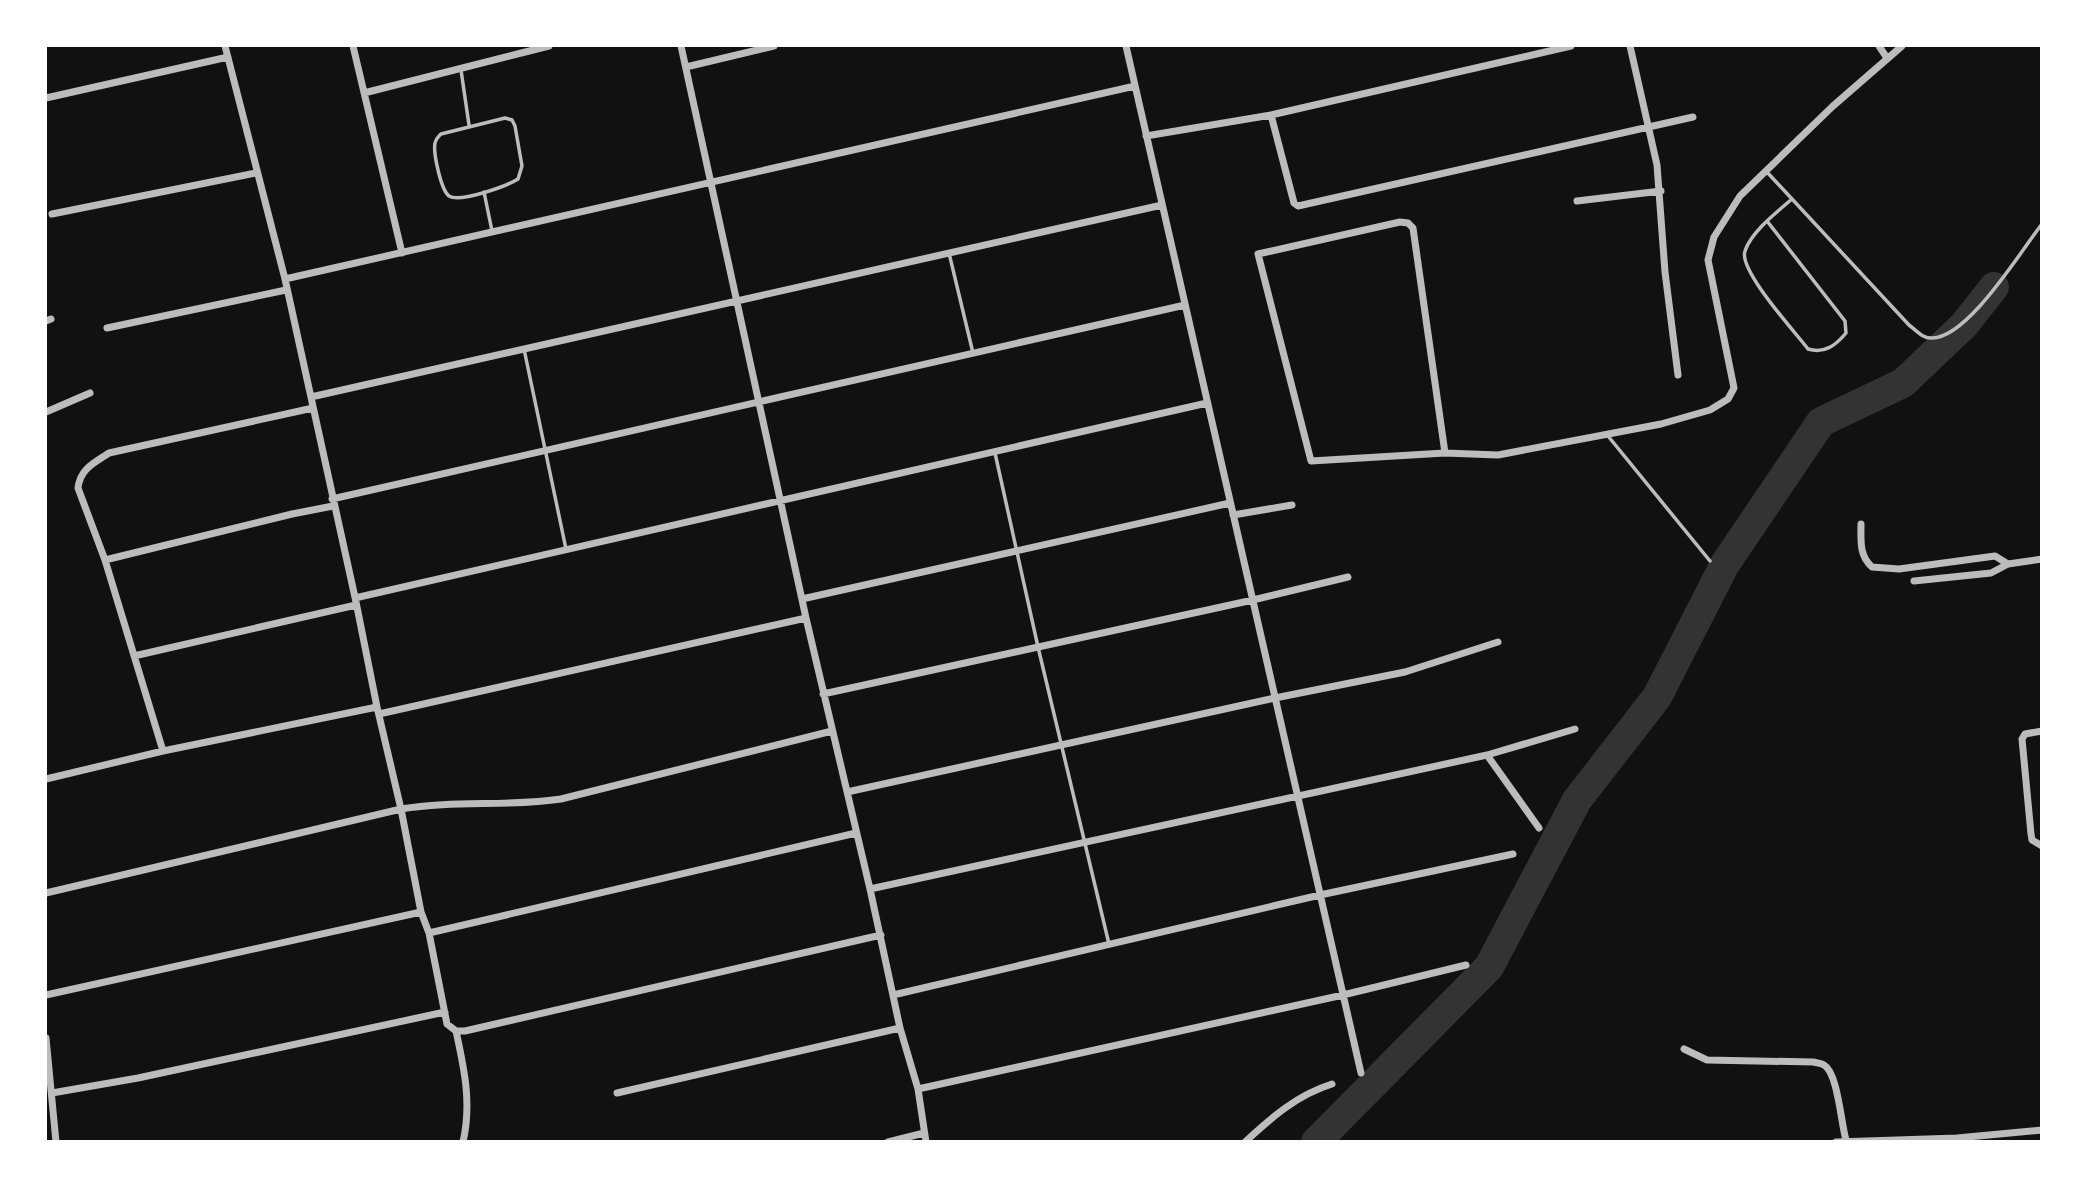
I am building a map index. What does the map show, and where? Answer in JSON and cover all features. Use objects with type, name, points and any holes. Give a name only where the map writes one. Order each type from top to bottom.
[{"type":"street","points":[[225,46],[285,279],[447,1024],[456,1031],[465,1031],[881,935]]},
{"type":"street","points":[[353,46],[402,253]]},
{"type":"street","points":[[364,93],[549,46]]},
{"type":"street","points":[[681,46],[823,694],[881,935],[900,1028],[918,1089],[925,1137],[888,1142]]},
{"type":"street","points":[[686,67],[774,46]]},
{"type":"street","points":[[1126,46],[1361,1073]]},
{"type":"street","points":[[1146,136],[1270,115],[1571,46]]},
{"type":"street","points":[[1630,46],[1661,191],[1665,272],[1678,375]]},
{"type":"street","points":[[1878,46],[1887,58]]},
{"type":"street","points":[[1445,453],[1413,228],[1408,223],[1401,222],[1258,254],[1311,461],[1445,453],[1498,455],[1661,424],[1710,410],[1728,399],[1734,388],[1708,260],[1714,237],[1740,196],[1902,46]]},
{"type":"street","points":[[46,98],[228,57]]},
{"type":"street","points":[[285,279],[1135,86]]},
{"type":"street","points":[[1270,115],[1294,203],[1298,205],[1693,117]]},
{"type":"street","points":[[52,214],[256,173]]},
{"type":"street","points":[[1577,201],[1661,191]]},
{"type":"street","points":[[311,397],[1162,205]]},
{"type":"street","points":[[107,328],[286,290]]},
{"type":"street","points":[[105,560],[544,449],[1185,305]]},
{"type":"street","points":[[46,412],[90,393]]},
{"type":"street","points":[[134,656],[566,549],[1207,403]]},
{"type":"street","points":[[163,751],[105,560],[78,488],[83,471],[109,453],[313,408]]},
{"type":"street","points":[[802,599],[1230,502]]},
{"type":"street","points":[[1233,515],[1292,505]]},
{"type":"street","points":[[1861,524],[1864,560],[1872,567],[1899,569],[1995,556],[2008,564]]},
{"type":"street","points":[[1914,581],[1991,573],[2008,564],[2042,559]]},
{"type":"street","points":[[823,694],[1348,577]]},
{"type":"street","points":[[46,779],[163,751],[378,710],[806,618]]},
{"type":"street","points":[[847,792],[1405,672],[1498,642]]},
{"type":"street","points":[[870,889],[1487,755],[1575,729]]},
{"type":"street","points":[[46,893],[401,809],[440,804],[528,804],[561,799],[832,731]]},
{"type":"street","points":[[2042,731],[2025,734],[2022,739],[2032,840],[2042,846]]},
{"type":"street","points":[[1487,755],[1539,828]]},
{"type":"street","points":[[429,933],[856,833]]},
{"type":"street","points":[[893,995],[1320,895],[1513,854]]},
{"type":"street","points":[[46,995],[421,912]]},
{"type":"street","points":[[918,1089],[1343,995],[1466,965]]},
{"type":"street","points":[[52,1093],[138,1078],[445,1012]]},
{"type":"street","points":[[617,1093],[900,1028]]},
{"type":"street","points":[[456,1031],[467,1084],[467,1127],[463,1142]]},
{"type":"street","points":[[46,1038],[56,1142]]},
{"type":"street","points":[[1684,1049],[1707,1060],[1813,1062],[1825,1065],[1834,1082],[1846,1140]]},
{"type":"street","points":[[1245,1142],[1296,1099],[1332,1084]]},
{"type":"street","points":[[1836,1142],[1957,1138],[2042,1130]]},
{"type":"lane","points":[[460,68],[469,126]]},
{"type":"lane","points":[[505,118],[512,120],[522,166],[520,174],[512,183],[484,192],[449,196],[443,189],[434,146],[441,134],[505,118]]},
{"type":"lane","points":[[1766,170],[1909,325],[1923,337],[1933,339],[1955,330],[1972,316],[2042,223]]},
{"type":"lane","points":[[484,192],[492,231]]},
{"type":"lane","points":[[1767,221],[1845,321],[1846,332],[1838,343],[1825,351],[1808,349],[1752,276],[1744,261],[1745,251],[1767,221],[1792,199]]},
{"type":"lane","points":[[949,253],[973,353]]},
{"type":"lane","points":[[524,349],[566,549]]},
{"type":"lane","points":[[1606,434],[1710,561]]},
{"type":"lane","points":[[995,452],[1060,745],[1109,944]]},
{"type":"waterway","points":[[1316,1142],[1489,967],[1577,800],[1657,697],[1725,564],[1821,422],[1903,383],[1964,325],[1994,287]]}]
